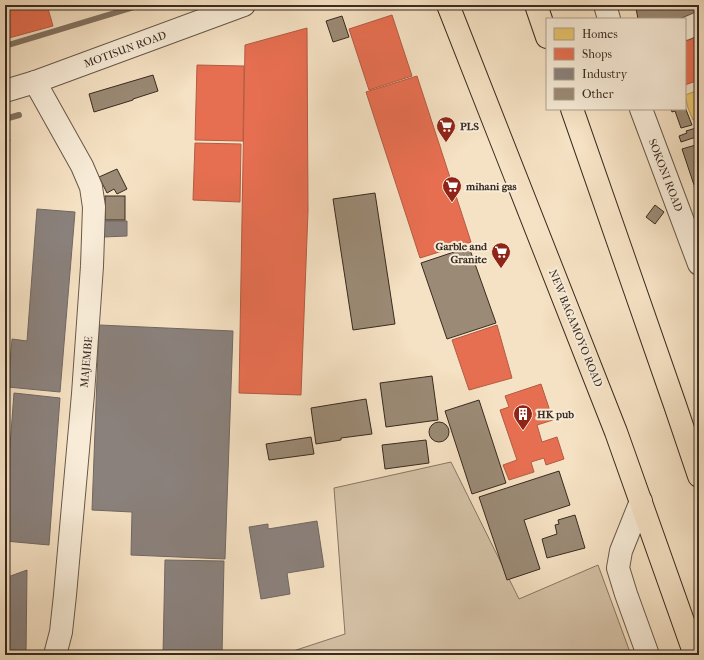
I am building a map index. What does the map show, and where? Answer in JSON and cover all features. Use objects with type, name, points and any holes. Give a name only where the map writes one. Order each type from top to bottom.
[{"type":"highway","name":"NEW BAGAMOYO ROAD","points":[[448,5],[616,432],[695,655]]},
{"type":"highway","points":[[536,5],[546,34]]},
{"type":"highway","points":[[572,110],[676,405],[699,476]]},
{"type":"street","name":"MOTISUN ROAD","points":[[5,91],[35,82],[244,5]]},
{"type":"street","points":[[605,5],[609,18]]},
{"type":"street","points":[[686,28],[699,22]]},
{"type":"street","name":"MAJEMBE","points":[[35,82],[82,166],[91,187],[94,207],[92,266],[83,394],[66,595],[61,632],[55,655]]},
{"type":"street","name":"SOKONI ROAD","points":[[641,110],[699,264]]},
{"type":"street","points":[[641,501],[622,551],[618,568],[648,655]]},
{"type":"shaded area","points":[[451,462],[519,599],[598,565],[631,655],[281,655],[345,634],[334,488]]},
{"type":"building: Homes","points":[[699,90],[699,118],[693,120],[688,108],[686,95]]},
{"type":"building: Shops","points":[[5,5],[47,5],[53,26],[5,39]]},
{"type":"building: Shops","points":[[392,15],[412,76],[369,90],[349,29]]},
{"type":"building: Shops","points":[[307,28],[308,211],[301,395],[239,393],[245,45]]},
{"type":"building: Shops","points":[[699,29],[699,58],[694,60],[699,73],[699,80],[686,85],[686,33]]},
{"type":"building: Shops","points":[[197,65],[244,66],[243,141],[195,140]]},
{"type":"building: Shops","points":[[417,76],[471,242],[420,258],[366,92]]},
{"type":"building: Shops","points":[[195,143],[241,144],[240,202],[193,200]]},
{"type":"building: Shops","points":[[497,325],[512,378],[469,390],[452,340]]},
{"type":"building: Shops","name":"HK pub","points":[[541,384],[553,420],[537,425],[542,442],[557,437],[564,459],[546,465],[544,458],[531,462],[534,472],[509,480],[503,465],[517,460],[500,410],[509,407],[505,396]]},
{"type":"building: Industry","points":[[37,209],[75,212],[60,392],[8,387],[12,339],[27,341]]},
{"type":"building: Industry","points":[[104,221],[127,221],[127,236],[104,237]]},
{"type":"building: Industry","points":[[99,325],[233,331],[225,559],[131,555],[132,512],[92,510]]},
{"type":"building: Industry","points":[[14,393],[60,398],[49,545],[5,541],[5,513]]},
{"type":"building: Industry","points":[[317,521],[324,567],[287,573],[290,594],[261,599],[249,527],[268,524],[268,529]]},
{"type":"building: Industry","points":[[165,560],[224,561],[222,655],[163,655]]},
{"type":"building: Industry","points":[[27,570],[26,654],[5,655],[5,578]]},
{"type":"building: Other","points":[[636,5],[693,5],[697,21],[686,18],[638,18]]},
{"type":"building: Other","points":[[342,16],[349,37],[333,42],[326,21]]},
{"type":"building: Other","points":[[153,75],[158,91],[94,112],[89,94]]},
{"type":"building: Other","points":[[671,110],[686,110],[692,125],[681,128],[675,111],[672,112]]},
{"type":"building: Other","points":[[5,127],[10,141],[5,142]]},
{"type":"building: Other","points":[[699,127],[699,136],[681,142],[679,136],[687,133],[686,131]]},
{"type":"building: Other","points":[[699,144],[699,184],[694,185],[682,149]]},
{"type":"building: Other","points":[[117,169],[127,189],[117,194],[114,189],[107,193],[99,177]]},
{"type":"building: Other","points":[[699,185],[699,195],[697,195],[694,186]]},
{"type":"building: Other","points":[[375,193],[395,324],[353,330],[333,199]]},
{"type":"building: Other","points":[[105,196],[125,196],[125,220],[105,220]]},
{"type":"building: Other","points":[[655,205],[664,212],[655,224],[646,217]]},
{"type":"building: Other","points":[[469,247],[496,323],[447,339],[421,263]]},
{"type":"building: Other","points":[[432,376],[438,420],[386,427],[380,383]]},
{"type":"building: Other","points":[[366,399],[372,434],[341,438],[341,440],[316,444],[311,408]]},
{"type":"building: Other","points":[[479,400],[506,483],[472,494],[445,411]]},
{"type":"building: Other","points":[[439,422],[446,425],[449,432],[446,439],[439,442],[432,439],[429,432],[432,425]]},
{"type":"building: Other","points":[[311,437],[314,454],[269,460],[266,444]]},
{"type":"building: Other","points":[[426,440],[429,463],[385,469],[382,445]]},
{"type":"building: Other","points":[[559,471],[570,505],[524,520],[540,569],[507,580],[479,497]]},
{"type":"building: Other","points":[[575,515],[585,548],[547,558],[542,539],[557,534],[555,525],[559,524],[558,520]]},
{"type":"waterway","points":[[5,46],[141,5]]},
{"type":"waterway","points":[[5,119],[19,115]]},
{"type":"place","name":"PLS","points":[[446,143]]},
{"type":"place","name":"mihani gas","points":[[452,203]]},
{"type":"place","name":"Garble and Granite","points":[[501,269]]},
{"type":"place","name":"HK pub","points":[[523,431]]}]
